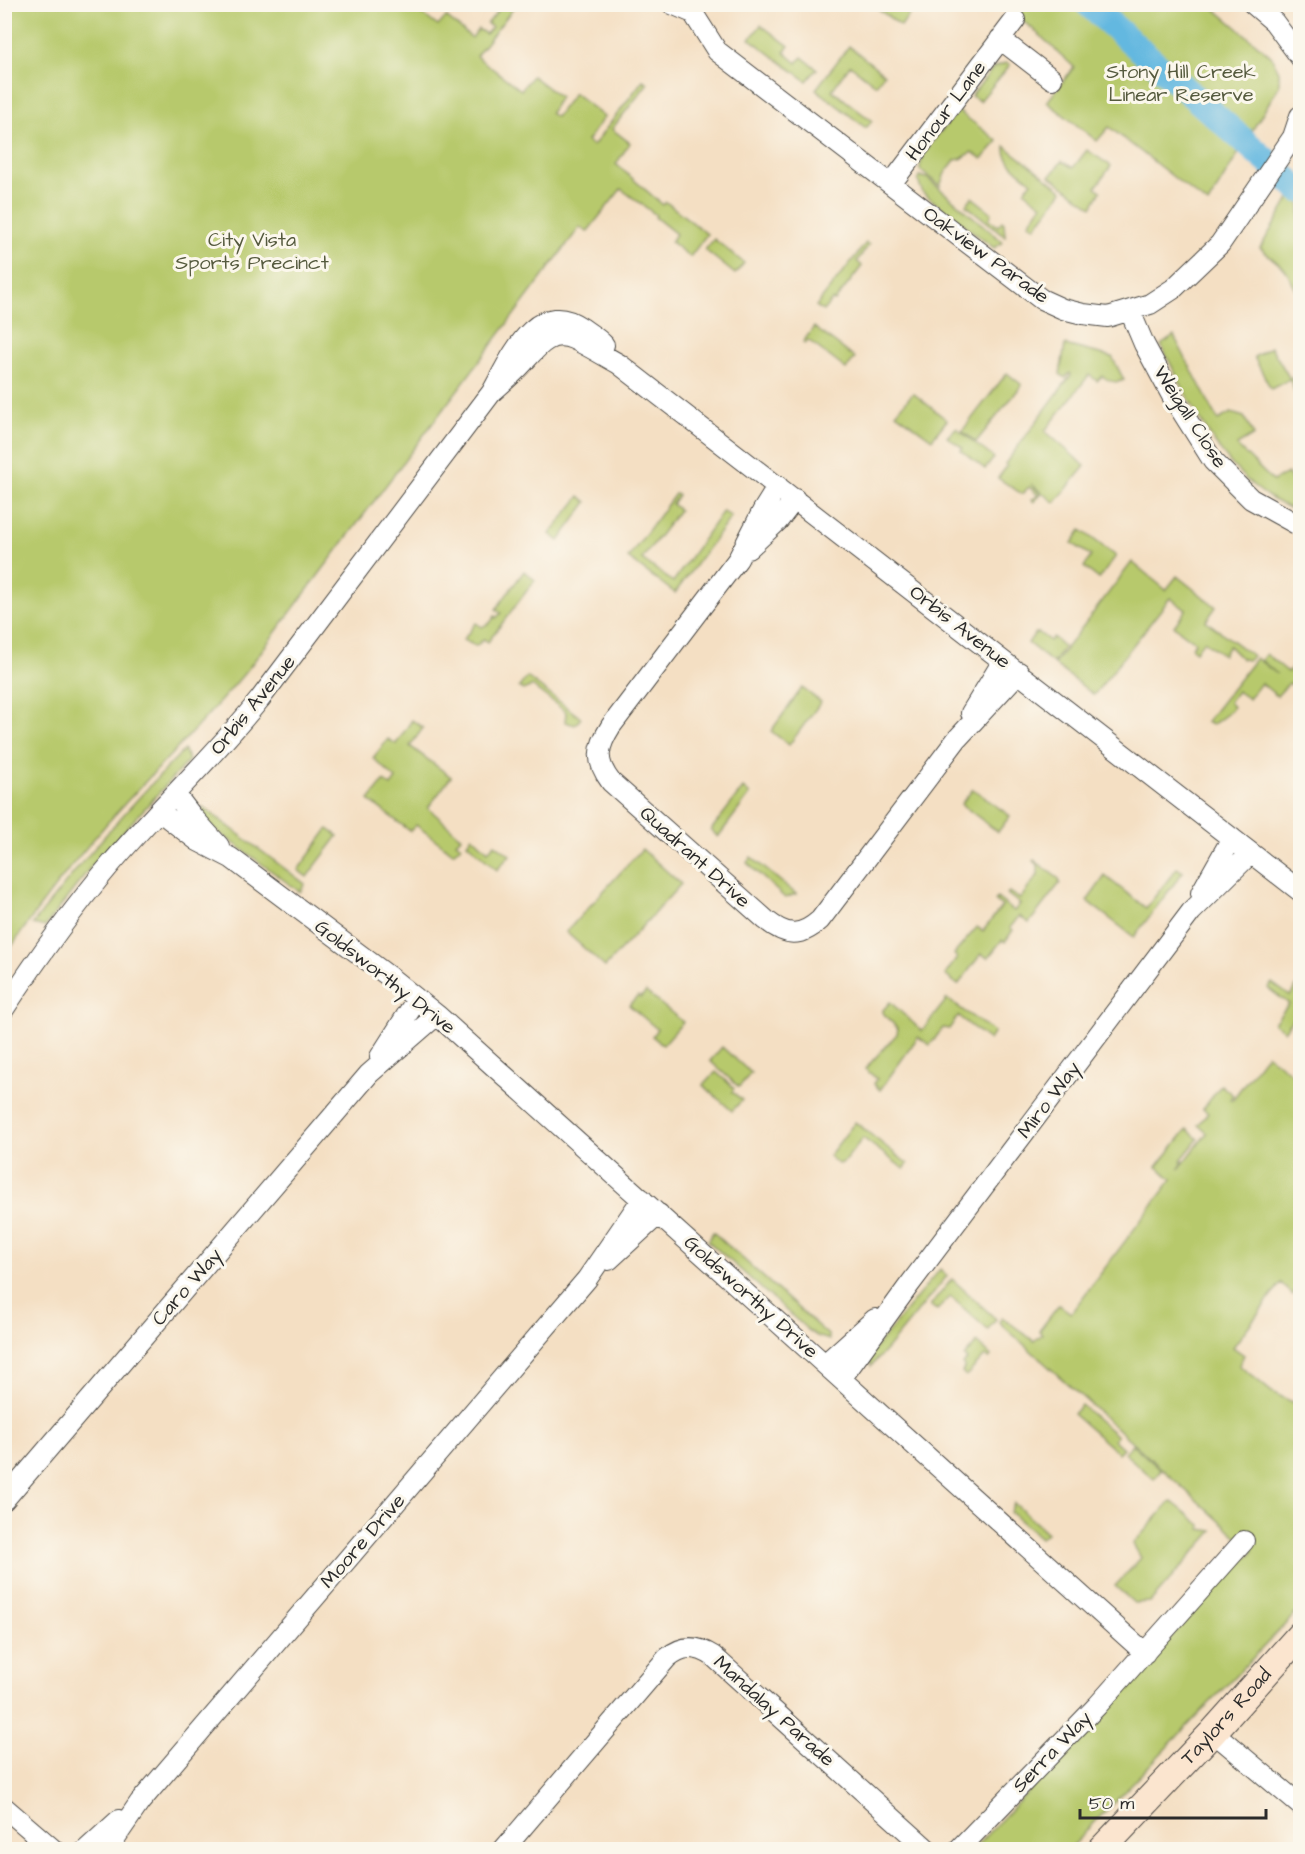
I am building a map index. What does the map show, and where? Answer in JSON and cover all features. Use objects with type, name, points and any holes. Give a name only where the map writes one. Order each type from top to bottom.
[{"type":"street","name":"Oakview Parade","points":[[672,4],[696,9],[717,51],[1041,299],[1063,309],[1083,314],[1108,316],[1130,311],[1150,304],[1173,289],[1220,244],[1297,135],[1300,116]]},
{"type":"street","points":[[1253,4],[1274,22],[1300,57]]},
{"type":"street","name":"Honour Lane","points":[[891,184],[1015,20]]},
{"type":"street","points":[[1274,22],[1300,33]]},
{"type":"street","points":[[1000,39],[1052,79]]},
{"type":"street","name":"Weigall Close","points":[[1130,311],[1144,344],[1172,396],[1213,461],[1251,499],[1300,526]]},
{"type":"street","name":"Orbis Avenue","points":[[4,1009],[77,906],[110,865],[225,741],[260,699],[492,393],[513,354],[529,334],[549,319],[557,317],[578,325],[600,341],[619,364],[1300,891]]},
{"type":"street","name":"Quadrant Drive","points":[[738,559],[778,486]]},
{"type":"street","name":"Quadrant Drive","points":[[795,499],[778,521],[738,559],[611,726],[602,742],[600,758],[611,782],[766,920],[786,932],[802,932],[813,926],[957,739],[1019,672]]},
{"type":"street","name":"Quadrant Drive","points":[[957,739],[1003,660]]},
{"type":"street","name":"Goldsworthy Drive","points":[[175,794],[231,858]]},
{"type":"street","name":"Goldsworthy Drive","points":[[159,811],[198,841],[231,858],[437,1015],[1145,1653]]},
{"type":"street","name":"Miro Way","points":[[1191,912],[1232,838]]},
{"type":"street","name":"Miro Way","points":[[841,1379],[1191,912],[1251,852]]},
{"type":"street","name":"Caro Way","points":[[4,1500],[369,1074],[417,999]]},
{"type":"street","name":"Caro Way","points":[[369,1074],[437,1015]]},
{"type":"street","name":"Moore Drive","points":[[107,1850],[140,1802],[587,1279],[642,1199]]},
{"type":"street","name":"Moore Drive","points":[[587,1279],[659,1214]]},
{"type":"street","name":"Miro Way","points":[[825,1364],[846,1347],[907,1288]]},
{"type":"street","points":[[1145,1653],[1244,1541]]},
{"type":"street","name":"Taylors Road","points":[[1101,1850],[1213,1732],[1300,1635]]},
{"type":"street","name":"Mandalay Parade","points":[[503,1850],[667,1658],[676,1650],[695,1647],[713,1656],[928,1850]]},
{"type":"street","name":"Serra Way","points":[[958,1850],[1145,1653]]},
{"type":"street","points":[[1213,1732],[1300,1805]]},
{"type":"street","name":"Moore Drive","points":[[86,1850],[140,1802]]},
{"type":"street","points":[[4,1808],[54,1850]]},
{"type":"green space","name":"City Vista Sports Precinct","points":[[5,4],[410,5],[438,26],[446,17],[472,38],[478,29],[486,34],[492,27],[487,24],[503,5],[516,5],[476,56],[521,90],[532,76],[560,97],[550,113],[556,117],[574,93],[604,117],[587,141],[593,146],[643,80],[648,83],[612,129],[630,143],[616,164],[663,205],[666,202],[707,234],[690,257],[671,242],[676,234],[655,217],[656,215],[621,189],[587,232],[580,227],[248,669],[90,844],[37,910],[5,956]]},
{"type":"green space","points":[[881,5],[908,5],[913,9],[901,26],[878,9]]},
{"type":"green space","name":"Stony Hill Creek Linear Reserve","points":[[1002,5],[1210,5],[1271,56],[1279,72],[1279,86],[1208,204],[1109,127],[1097,141],[1047,102],[1074,67],[1034,30]]},
{"type":"green space","points":[[761,25],[789,46],[784,52],[797,63],[802,57],[817,69],[807,81],[750,39]]},
{"type":"green space","points":[[849,46],[884,74],[876,85],[850,65],[832,90],[872,121],[866,128],[816,89]]},
{"type":"green space","points":[[1006,63],[1010,65],[980,101],[971,96],[993,68]]},
{"type":"green space","points":[[958,111],[998,141],[982,159],[972,152],[955,160],[945,173],[940,186],[920,170],[921,164],[929,148]]},
{"type":"green space","points":[[1005,146],[1063,191],[1035,227],[1029,223],[1042,205],[1024,191],[1032,182],[1010,162]]},
{"type":"green space","points":[[1087,150],[1111,166],[1096,187],[1101,191],[1092,207],[1050,176],[1062,161],[1073,168]]},
{"type":"green space","points":[[919,176],[927,178],[1003,242],[994,248],[923,193],[918,181]]},
{"type":"green space","points":[[1300,181],[1300,297],[1285,269],[1260,248]]},
{"type":"green space","points":[[972,197],[992,213],[989,219],[998,226],[1002,221],[1004,223],[1005,236],[966,205]]},
{"type":"green space","points":[[714,239],[744,263],[735,274],[705,250]]},
{"type":"green space","points":[[866,243],[869,245],[857,261],[862,266],[835,301],[832,300],[823,311],[816,306]]},
{"type":"green space","points":[[814,327],[855,358],[846,369],[808,340],[805,344],[803,342]]},
{"type":"green space","points":[[1174,336],[1218,420],[1231,413],[1244,417],[1254,435],[1237,446],[1273,481],[1288,473],[1295,486],[1300,482],[1299,512],[1273,500],[1251,484],[1215,443],[1161,345]]},
{"type":"green space","points":[[1065,345],[1112,357],[1124,380],[1112,381],[1102,376],[1097,381],[1089,375],[1045,431],[1085,466],[1055,503],[1031,484],[1041,494],[1034,502],[1032,500],[1038,495],[1029,487],[1022,494],[998,478],[1007,466],[1005,464],[1071,375],[1070,373],[1065,378],[1060,374]]},
{"type":"green space","points":[[1271,347],[1290,379],[1271,389],[1254,357]]},
{"type":"green space","points":[[1007,373],[1022,385],[976,442],[962,431]]},
{"type":"green space","points":[[1300,373],[1300,390],[1295,393],[1290,379]]},
{"type":"green space","points":[[913,393],[947,420],[932,439],[896,413]]},
{"type":"green space","points":[[956,428],[994,458],[985,469],[961,450],[963,448],[947,437]]},
{"type":"green space","points":[[675,494],[678,495],[672,504],[679,510],[642,559],[673,582],[723,511],[731,517],[675,593],[628,558]]},
{"type":"green space","points":[[580,496],[587,502],[559,541],[550,534]]},
{"type":"green space","points":[[1081,530],[1116,556],[1099,579],[1084,567],[1091,556],[1072,543]]},
{"type":"green space","points":[[1132,562],[1166,590],[1177,576],[1216,607],[1206,621],[1253,656],[1248,660],[1242,659],[1229,646],[1223,655],[1204,641],[1196,651],[1192,648],[1195,642],[1174,626],[1186,610],[1170,598],[1094,695],[1054,664]]},
{"type":"green space","points":[[524,571],[535,580],[488,642],[484,639],[476,646],[463,640],[476,623],[482,627],[501,613],[496,609]]},
{"type":"green space","points":[[1035,633],[1039,633],[1050,641],[1053,637],[1064,647],[1053,663],[1028,643]]},
{"type":"green space","points":[[1266,654],[1288,672],[1300,661],[1300,692],[1289,683],[1277,696],[1261,683],[1249,699],[1237,691],[1229,702],[1233,707],[1227,714],[1212,725],[1206,722],[1256,658],[1277,674],[1261,660]]},
{"type":"green space","points":[[527,677],[581,718],[575,725],[565,722],[566,712],[532,686],[523,690],[519,687]]},
{"type":"green space","points":[[802,688],[821,702],[789,745],[771,731]]},
{"type":"green space","points":[[412,720],[423,728],[410,746],[451,777],[428,808],[461,837],[456,842],[461,846],[453,853],[416,825],[410,831],[369,800],[384,781],[391,786],[396,779],[373,758],[388,739],[396,744]]},
{"type":"green space","points":[[184,750],[189,760],[90,868],[45,927],[33,924],[106,835]]},
{"type":"green space","points":[[743,788],[750,794],[718,837],[711,830]]},
{"type":"green space","points":[[973,789],[1010,816],[998,832],[961,804]]},
{"type":"green space","points":[[203,807],[305,884],[300,892],[213,828],[200,812]]},
{"type":"green space","points":[[328,829],[338,836],[307,877],[298,870]]},
{"type":"green space","points":[[472,836],[488,851],[495,844],[510,855],[497,870],[467,843]]},
{"type":"green space","points":[[642,849],[681,884],[605,967],[566,932]]},
{"type":"green space","points":[[751,857],[796,894],[785,898],[747,863]]},
{"type":"green space","points":[[1034,860],[1059,879],[1060,883],[1029,923],[1019,916],[1010,928],[1013,930],[1005,942],[1002,940],[988,958],[981,954],[958,985],[945,975],[957,958],[954,954],[977,927],[983,931],[1002,906],[995,901],[997,898],[1014,911],[1020,904],[1007,894],[1009,892],[1020,899],[1038,875],[1038,865]]},
{"type":"green space","points":[[1177,868],[1183,872],[1134,937],[1087,901],[1105,876],[1146,908]]},
{"type":"green space","points":[[1300,981],[1300,1009],[1284,1031],[1274,1023],[1289,1004],[1268,988],[1272,983],[1290,996]]},
{"type":"green space","points":[[646,992],[683,1022],[663,1045],[652,1036],[657,1029],[629,1005]]},
{"type":"green space","points":[[947,999],[994,1032],[989,1040],[958,1016],[949,1029],[943,1028],[930,1045],[918,1037],[880,1090],[874,1084],[877,1079],[865,1069],[897,1034],[898,1029],[883,1013],[883,1010],[890,1002],[922,1031]]},
{"type":"green space","points":[[722,1047],[751,1073],[739,1087],[710,1061]]},
{"type":"green space","points":[[1267,1054],[1300,1080],[1300,1282],[1293,1295],[1281,1283],[1233,1347],[1244,1355],[1239,1365],[1272,1392],[1300,1406],[1300,1609],[1069,1849],[972,1850],[1098,1719],[1241,1559],[1249,1556],[1253,1551],[999,1322],[1002,1317],[1034,1341],[1042,1334],[1039,1331],[1059,1305],[1071,1313],[1172,1179],[1157,1167],[1187,1129],[1198,1139],[1181,1160],[1183,1161],[1179,1169],[1207,1133],[1198,1125],[1208,1113],[1203,1109],[1221,1085],[1233,1095],[1230,1099],[1232,1100]]},
{"type":"green space","points":[[716,1072],[734,1088],[732,1092],[742,1100],[732,1111],[703,1085]]},
{"type":"green space","points":[[855,1122],[908,1164],[904,1169],[863,1138],[843,1163],[838,1164],[829,1156]]},
{"type":"green space","points":[[713,1232],[828,1335],[829,1340],[808,1330],[708,1241]]},
{"type":"green space","points":[[940,1269],[947,1276],[871,1366],[869,1360],[871,1353]]},
{"type":"green space","points":[[952,1279],[996,1319],[988,1330],[950,1296],[937,1310],[930,1306]]},
{"type":"green space","points":[[977,1342],[991,1356],[989,1358],[985,1356],[966,1376],[962,1372],[965,1367],[963,1364],[967,1360],[964,1357]]},
{"type":"green space","points":[[1081,1405],[1117,1436],[1114,1440],[1123,1448],[1118,1453],[1073,1414]]},
{"type":"green space","points":[[1132,1444],[1161,1470],[1154,1479],[1124,1453]]},
{"type":"green space","points":[[1171,1501],[1201,1525],[1201,1529],[1213,1531],[1150,1602],[1134,1603],[1115,1586],[1141,1558],[1133,1544]]},
{"type":"green space","points":[[1014,1503],[1047,1533],[1040,1538],[1010,1512]]},
{"type":"waterway","points":[[1088,4],[1300,190]]}]
